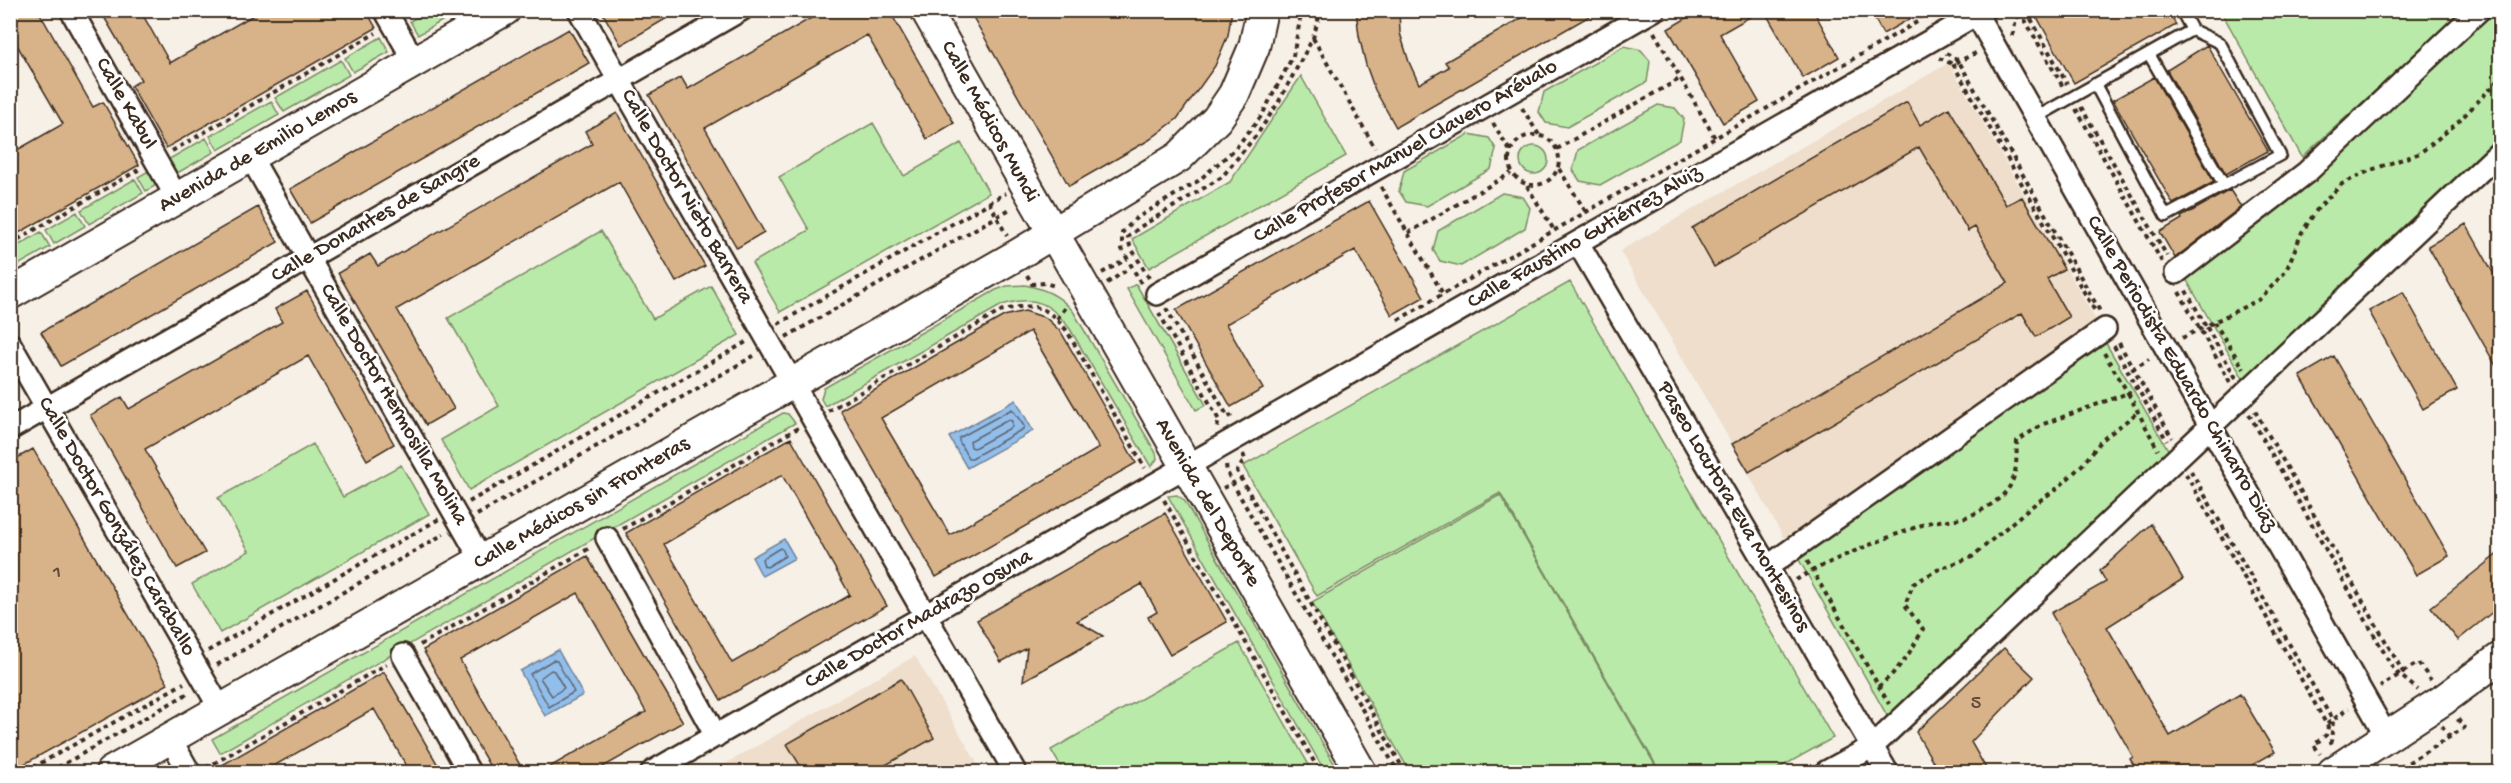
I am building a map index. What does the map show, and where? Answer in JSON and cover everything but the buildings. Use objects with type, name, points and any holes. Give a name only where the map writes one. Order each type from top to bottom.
[{"type":"street","name":"Calle Kabul","points":[[71,10],[177,198]]},
{"type":"street","name":"Avenida de Emilio Lemos","points":[[10,294],[505,10]]},
{"type":"street","name":"Calle Doctor Nieto Barrera","points":[[579,10],[1015,772]]},
{"type":"street","name":"Calle Donantes de Sangre","points":[[10,429],[741,10]]},
{"type":"street","name":"Calle Médicos sin Fronteras","points":[[111,772],[171,740],[1052,234],[1179,157],[1217,118],[1245,70],[1254,47],[1262,10]]},
{"type":"street","points":[[2173,276],[2307,172],[2479,10]]},
{"type":"street","name":"Calle Periodista Eduardo Chinarro Diaz","points":[[1978,12],[2035,118],[2386,737]]},
{"type":"street","name":"Calle Faustino Gutiérrez Alviz","points":[[1186,466],[1978,12]]},
{"type":"street","name":"Calle Médicos Mundi","points":[[935,14],[1019,195],[1052,234]]},
{"type":"street","name":"Calle Profesor Manuel Clavero Arévalo","points":[[1152,296],[1484,108],[1638,15]]},
{"type":"street","points":[[389,17],[415,62]]},
{"type":"street","points":[[1826,772],[1872,747],[2172,455],[2210,427],[2500,152]]},
{"type":"street","name":"Calle Doctor Hermosilla Molina","points":[[250,156],[482,561]]},
{"type":"street","name":"Avenida del Deporte","points":[[1052,234],[1361,772]]},
{"type":"street","name":"Paseo Locutora Eva Montesinos","points":[[1578,243],[1887,772]]},
{"type":"street","points":[[1767,567],[2108,328]]},
{"type":"street","name":"Calle Doctor González Caraballo","points":[[10,344],[194,672],[221,711]]},
{"type":"street","name":"Calle Doctor Madrazo Osuna","points":[[652,772],[1186,466]]},
{"type":"street","points":[[607,538],[716,736]]},
{"type":"street","points":[[403,655],[469,772]]},
{"type":"street","points":[[2329,759],[2386,737],[2444,700],[2500,658]]},
{"type":"street","points":[[171,740],[189,772]]},
{"type":"lane","points":[[2095,84],[2166,216],[2280,155],[2220,43],[2192,30],[2181,10]]},
{"type":"lane","points":[[2035,118],[2074,101],[2095,84],[2192,30]]},
{"type":"lane","points":[[2149,54],[2224,185]]},
{"type":"path","points":[[10,244],[156,160],[389,17],[416,10]]},
{"type":"path","points":[[1238,411],[1228,417],[1127,259],[1122,249],[1122,233],[1135,219],[1198,181],[1234,150],[1262,115],[1293,56],[1302,10]]},
{"type":"path","points":[[1215,438],[1219,420],[1152,296],[1128,237],[1150,220],[1222,177],[1263,126],[1313,38],[1321,10]]},
{"type":"path","points":[[1392,323],[1919,21],[1922,10]]},
{"type":"path","points":[[2012,36],[2019,10]]},
{"type":"path","points":[[2026,10],[2025,20],[2074,101],[2200,328],[2242,396],[2401,673],[2419,692]]},
{"type":"path","points":[[2032,10],[2031,19],[2068,85]]},
{"type":"path","points":[[1638,15],[1681,78],[1715,138]]},
{"type":"path","points":[[1313,38],[1408,233],[1443,294]]},
{"type":"path","points":[[1940,50],[1958,60],[2131,370],[2172,455],[2333,721],[2329,759]]},
{"type":"path","points":[[1953,64],[1977,53]]},
{"type":"path","points":[[1935,56],[1953,64],[2108,328],[2172,455],[2327,724],[2326,735],[2314,745],[2329,759]]},
{"type":"path","points":[[1557,149],[1681,78]]},
{"type":"path","points":[[2182,338],[2260,299],[2286,271],[2302,232],[2318,207],[2342,184],[2371,170],[2420,153],[2456,124],[2500,79]]},
{"type":"path","points":[[1512,91],[1539,135]]},
{"type":"path","points":[[2074,101],[2173,276],[2206,326],[2242,396],[2394,670],[2401,673]]},
{"type":"path","points":[[1484,108],[1510,151]]},
{"type":"path","points":[[1539,135],[1553,142],[1557,149],[1560,158],[1559,168],[1554,177],[1546,183],[1536,186],[1527,185],[1511,172],[1508,162],[1510,151],[1517,141],[1527,136],[1539,135]]},
{"type":"path","points":[[1559,168],[1586,212]]},
{"type":"path","points":[[1408,233],[1511,172]]},
{"type":"path","points":[[1527,185],[1554,230]]},
{"type":"path","points":[[50,772],[188,694],[194,672],[768,339],[989,202],[1019,195]]},
{"type":"path","points":[[25,772],[458,517],[768,339],[997,217],[1019,195]]},
{"type":"path","points":[[989,202],[1007,236]]},
{"type":"path","points":[[1141,206],[1150,220]]},
{"type":"path","points":[[1104,272],[1127,259]]},
{"type":"path","points":[[1107,283],[1127,270]]},
{"type":"path","points":[[1032,284],[1045,283],[1058,287]]},
{"type":"path","points":[[198,772],[1003,310],[1026,305],[1045,310],[1057,319],[1067,331],[1146,470]]},
{"type":"path","points":[[1057,319],[1068,305]]},
{"type":"path","points":[[2096,359],[2105,352],[2138,412],[2172,455]]},
{"type":"path","points":[[2131,370],[2150,359]]},
{"type":"path","points":[[1780,589],[1812,570],[1925,524],[1965,518],[1990,505],[2008,490],[2016,471],[2017,441],[2041,425],[2128,393],[2137,387]]},
{"type":"path","points":[[1878,687],[1897,671],[1912,651],[1923,629],[1905,605],[1913,584],[1940,569],[1972,557],[2028,509],[2059,487],[2082,465],[2102,440],[2138,412]]},
{"type":"path","points":[[1226,456],[1227,472],[1233,484],[1398,772]]},
{"type":"path","points":[[1245,459],[1237,471],[1241,479],[1405,772]]},
{"type":"path","points":[[1223,488],[1241,479]]},
{"type":"path","points":[[1163,499],[1320,772]]},
{"type":"path","points":[[1174,518],[1181,513]]},
{"type":"path","points":[[1806,559],[1888,705],[1896,698]]},
{"type":"path","points":[[2379,687],[2418,663],[2433,681]]},
{"type":"path","points":[[2327,724],[2349,708]]},
{"type":"path","points":[[2393,772],[2450,739],[2464,728],[2455,715]]},
{"type":"path","points":[[2440,723],[2450,739]]},
{"type":"shaded area","points":[[1949,63],[2098,324],[1787,544],[1620,251]]},
{"type":"shaded area","points":[[915,656],[982,772],[711,772]]},
{"type":"green space","points":[[2457,10],[2459,15],[2302,157],[2221,11]]},
{"type":"green space","points":[[428,11],[459,11],[418,35],[410,21]]},
{"type":"green space","points":[[2489,11],[2500,11],[2500,136],[2244,380],[2185,277],[2366,125]]},
{"type":"green space","points":[[381,37],[389,52],[353,72],[345,58]]},
{"type":"green space","points":[[1624,46],[1641,50],[1650,61],[1647,82],[1567,127],[1546,123],[1539,112],[1544,92]]},
{"type":"green space","points":[[341,60],[349,75],[284,112],[275,98]]},
{"type":"green space","points":[[1301,76],[1346,156],[1149,268],[1132,239],[1230,182]]},
{"type":"green space","points":[[271,101],[279,115],[218,150],[210,136]]},
{"type":"green space","points":[[1658,105],[1675,108],[1684,119],[1680,140],[1600,185],[1580,181],[1573,170],[1578,150]]},
{"type":"green space","points":[[873,123],[904,176],[961,143],[989,193],[780,312],[752,263],[809,230],[779,177]]},
{"type":"green space","points":[[1469,134],[1489,138],[1496,149],[1491,169],[1427,206],[1406,202],[1399,191],[1404,171]]},
{"type":"green space","points":[[206,138],[214,152],[146,191],[138,177]]},
{"type":"green space","points":[[1534,146],[1544,150],[1548,160],[1544,170],[1534,174],[1524,170],[1520,160],[1524,150]]},
{"type":"green space","points":[[135,179],[143,193],[89,224],[81,210]]},
{"type":"green space","points":[[1502,193],[1523,197],[1530,208],[1525,228],[1461,266],[1440,261],[1433,250],[1438,231]]},
{"type":"green space","points":[[77,212],[85,226],[54,244],[46,230]]},
{"type":"green space","points":[[601,231],[653,319],[711,286],[739,335],[469,490],[441,440],[499,406],[448,318]]},
{"type":"green space","points":[[41,232],[50,247],[11,269],[11,250]]},
{"type":"green space","points":[[1570,282],[1833,738],[1772,772],[1660,772],[1500,493],[1317,596],[1243,466]]},
{"type":"green space","points":[[1136,284],[1206,405],[1196,410],[1127,289]]},
{"type":"green space","points":[[1025,285],[1051,294],[1073,311],[1156,453],[1157,459],[1151,467],[1070,329],[1055,312],[1032,301],[1002,305],[825,406],[821,399],[824,388],[996,290],[1007,286]]},
{"type":"green space","points":[[2104,340],[2169,451],[1889,719],[1798,558]]},
{"type":"green space","points":[[783,413],[788,414],[795,423],[220,753],[212,739]]},
{"type":"green space","points":[[313,444],[343,497],[401,465],[429,514],[220,633],[192,584],[249,551],[218,498]]},
{"type":"green space","points":[[1177,495],[1184,500],[1339,772],[1325,772],[1168,496]]},
{"type":"green space","points":[[1500,495],[1659,772],[1410,772],[1312,602]]},
{"type":"green space","points":[[1239,643],[1313,772],[1064,772],[1051,750]]},
{"type":"water","points":[[1016,400],[1033,431],[967,468],[949,437]]},
{"type":"water","points":[[784,539],[795,558],[762,576],[752,557]]},
{"type":"water","points":[[558,650],[583,695],[545,716],[520,671]]}]
